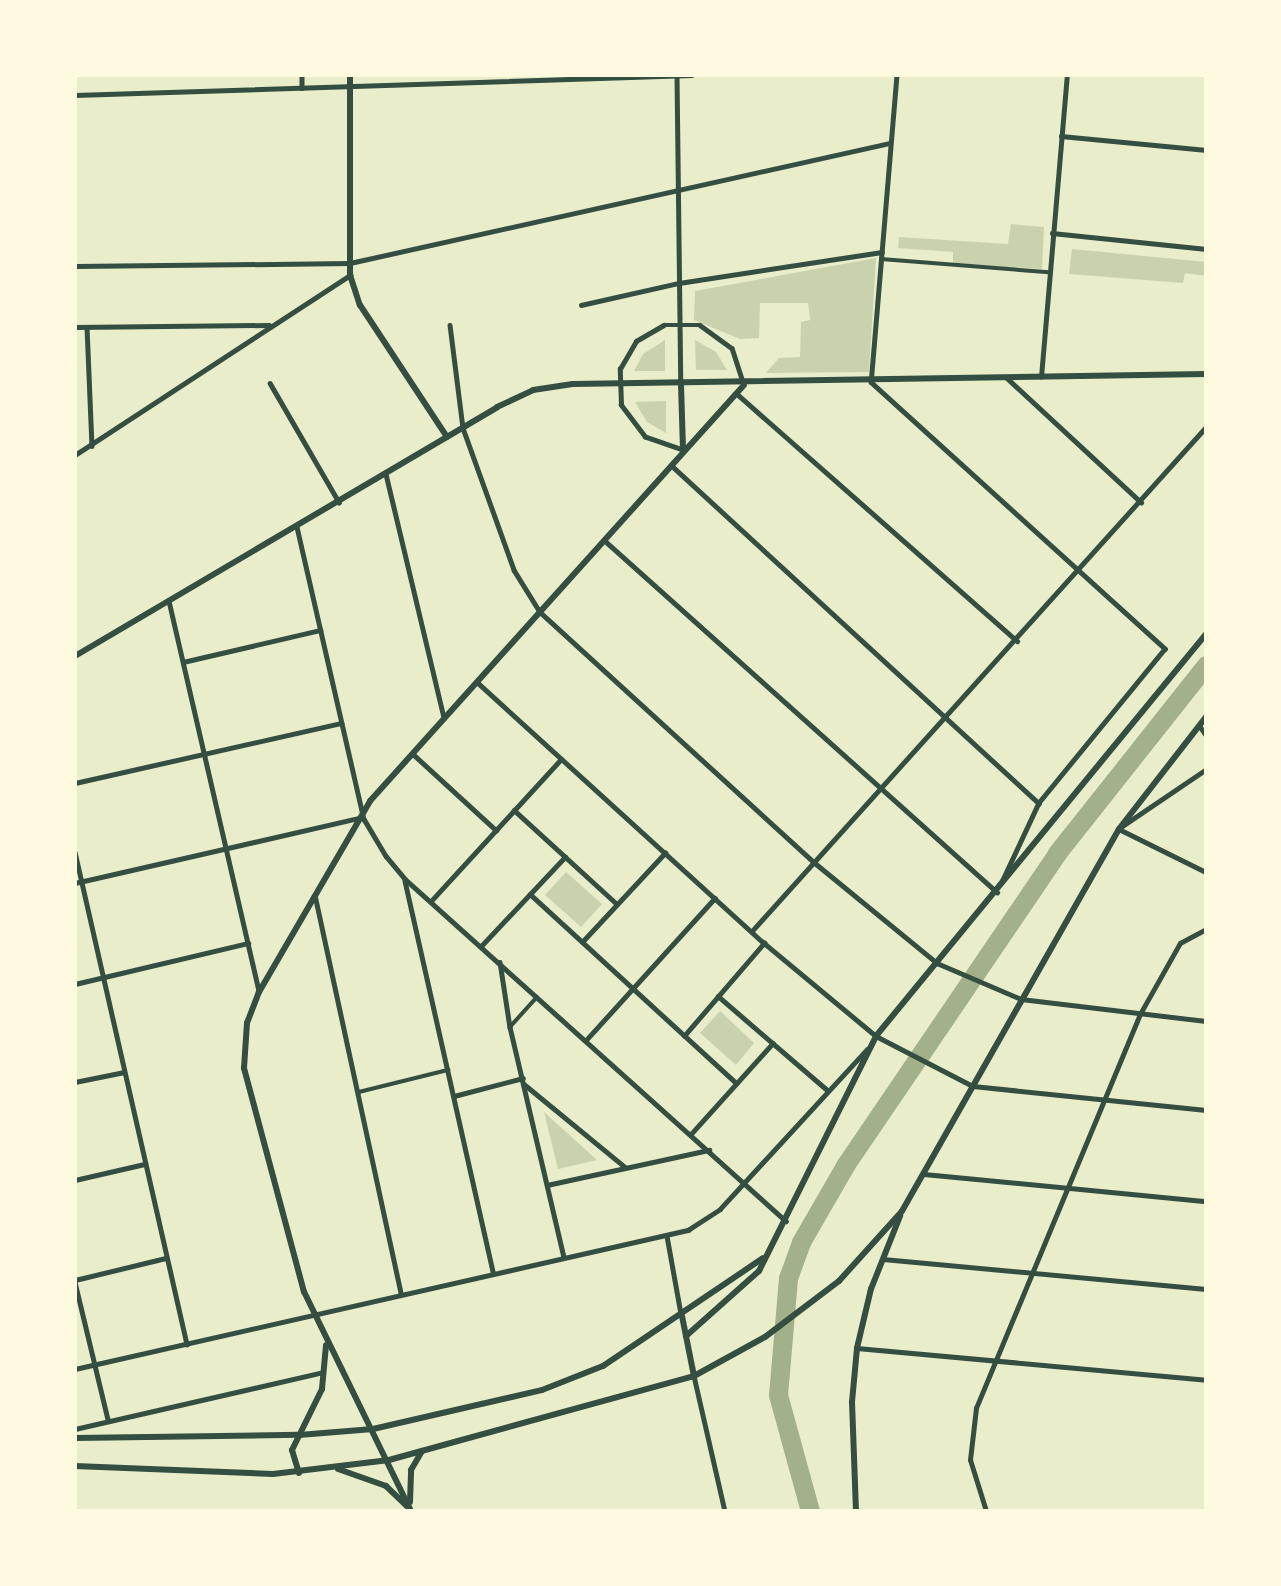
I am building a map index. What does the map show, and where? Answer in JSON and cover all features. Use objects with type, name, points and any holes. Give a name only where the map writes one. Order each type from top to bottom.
[{"type":"street","points":[[302,75],[302,89]]},
{"type":"street","points":[[350,75],[350,275],[360,305],[447,437]]},
{"type":"street","points":[[677,75],[683,450]]},
{"type":"street","points":[[75,95],[692,75]]},
{"type":"street","points":[[871,382],[897,75]]},
{"type":"street","points":[[1041,377],[1067,75]]},
{"type":"street","points":[[1062,136],[1206,150]]},
{"type":"street","points":[[75,266],[350,263],[679,187],[890,143]]},
{"type":"street","points":[[1052,233],[1206,249]]},
{"type":"street","points":[[580,305],[679,283],[882,252]]},
{"type":"street","points":[[881,259],[1048,272]]},
{"type":"street","points":[[75,454],[92,446],[270,325],[350,275]]},
{"type":"street","points":[[683,450],[645,437],[630,423],[618,385],[626,354],[636,341],[649,331],[680,323],[718,334],[737,357],[744,385]]},
{"type":"street","points":[[75,327],[270,325]]},
{"type":"street","points":[[450,325],[463,428],[514,569],[540,612],[815,863],[937,963],[1021,999],[1206,1021]]},
{"type":"street","points":[[87,327],[92,446]]},
{"type":"street","points":[[75,656],[447,437],[533,390],[618,385],[744,385],[1206,374]]},
{"type":"street","points":[[1007,378],[1142,502]]},
{"type":"street","points":[[871,382],[1078,573],[1164,647],[1164,655],[1039,803],[1006,866],[1004,884]]},
{"type":"street","points":[[270,383],[339,502]]},
{"type":"street","points":[[411,1511],[389,1460],[312,1314],[244,1068],[243,1037],[259,992],[360,815],[683,450],[744,385]]},
{"type":"street","points":[[736,393],[1017,641]]},
{"type":"street","points":[[752,931],[1017,641],[1206,427]]},
{"type":"street","points":[[671,466],[1039,803]]},
{"type":"street","points":[[386,474],[444,719]]},
{"type":"street","points":[[297,527],[360,815],[373,837],[405,879],[587,1039],[787,1222]]},
{"type":"street","points":[[604,540],[997,892]]},
{"type":"street","points":[[169,601],[259,992]]},
{"type":"street","points":[[183,662],[320,630]]},
{"type":"street","points":[[686,1336],[748,1283],[787,1222],[867,1049],[876,1036],[1004,884],[1206,634]]},
{"type":"street","points":[[477,682],[764,943],[876,1036],[893,1046],[973,1086],[1206,1110]]},
{"type":"street","points":[[856,1511],[852,1402],[857,1348],[883,1259],[902,1211],[1119,829],[1206,716]]},
{"type":"street","points":[[75,783],[341,723]]},
{"type":"street","points":[[1199,725],[1206,735]]},
{"type":"street","points":[[413,754],[496,830]]},
{"type":"street","points":[[432,901],[561,759]]},
{"type":"street","points":[[1119,829],[1206,770]]},
{"type":"street","points":[[514,810],[617,904]]},
{"type":"street","points":[[75,883],[360,815]]},
{"type":"street","points":[[1119,829],[1206,872]]},
{"type":"street","points":[[75,852],[187,1344]]},
{"type":"street","points":[[582,942],[665,853]]},
{"type":"street","points":[[482,945],[565,857]]},
{"type":"street","points":[[405,879],[494,1272]]},
{"type":"street","points":[[315,894],[401,1294]]},
{"type":"street","points":[[530,894],[736,1083]]},
{"type":"street","points":[[587,1039],[715,898]]},
{"type":"street","points":[[986,1511],[974,1481],[969,1441],[993,1362],[1140,1014],[1180,943],[1206,929]]},
{"type":"street","points":[[75,984],[248,943]]},
{"type":"street","points":[[684,1035],[764,943]]},
{"type":"street","points":[[500,961],[510,1027],[564,1257]]},
{"type":"street","points":[[510,1027],[538,996]]},
{"type":"street","points":[[718,996],[826,1089]]},
{"type":"street","points":[[691,1134],[773,1043]]},
{"type":"street","points":[[75,1369],[494,1272],[667,1236],[708,1220],[826,1089],[867,1049]]},
{"type":"street","points":[[359,1093],[448,1070]]},
{"type":"street","points":[[75,1083],[124,1072]]},
{"type":"street","points":[[454,1096],[523,1081]]},
{"type":"street","points":[[523,1081],[626,1168]]},
{"type":"street","points":[[547,1185],[709,1150]]},
{"type":"street","points":[[75,1180],[145,1164]]},
{"type":"street","points":[[924,1174],[1206,1201]]},
{"type":"street","points":[[75,1466],[299,1473],[336,1469],[389,1460],[694,1376],[765,1337],[813,1304],[902,1211]]},
{"type":"street","points":[[667,1236],[694,1376],[725,1511]]},
{"type":"street","points":[[75,1438],[299,1435],[373,1429],[571,1382],[682,1316],[764,1257]]},
{"type":"street","points":[[108,1419],[75,1281],[166,1258]]},
{"type":"street","points":[[883,1259],[1206,1289]]},
{"type":"street","points":[[299,1473],[291,1455],[318,1401],[326,1343]]},
{"type":"street","points":[[857,1348],[1206,1380]]},
{"type":"street","points":[[75,1429],[108,1419],[324,1372]]},
{"type":"street","points":[[411,1511],[409,1482],[422,1451]]},
{"type":"street","points":[[336,1469],[386,1486],[411,1511]]},
{"type":"green space","points":[[1011,224],[1044,227],[1042,269],[953,264],[953,252],[898,248],[899,237],[1008,244]]},
{"type":"green space","points":[[1072,249],[1206,262],[1206,276],[1185,273],[1183,283],[1069,274]]},
{"type":"green space","points":[[876,258],[869,372],[766,373],[779,358],[800,357],[801,322],[810,320],[808,303],[760,303],[759,338],[740,339],[694,320],[695,291]]},
{"type":"green space","points":[[665,340],[665,371],[634,371],[643,354]]},
{"type":"green space","points":[[695,340],[716,352],[727,370],[696,370]]},
{"type":"green space","points":[[666,401],[666,433],[647,422],[635,402]]},
{"type":"green space","points":[[566,872],[602,904],[581,927],[545,895]]},
{"type":"green space","points":[[720,1011],[754,1043],[736,1065],[700,1033]]},
{"type":"green space","points":[[544,1112],[597,1160],[558,1169]]},
{"type":"waterway","points":[[810,1511],[778,1395],[788,1278],[801,1242],[846,1164],[1057,853],[1206,665]]}]
